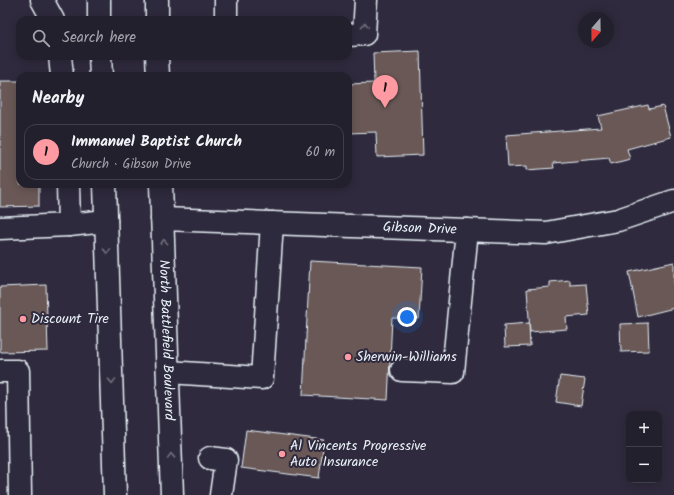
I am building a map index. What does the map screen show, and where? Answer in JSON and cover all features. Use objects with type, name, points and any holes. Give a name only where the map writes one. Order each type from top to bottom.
[{"type":"main road","points":[[42,0],[51,16]]},
{"type":"main road","points":[[99,0],[99,16]]},
{"type":"main road","points":[[157,0],[157,16]]},
{"type":"main road","points":[[226,0],[226,16]]},
{"type":"main road","points":[[352,35],[364,34],[366,0]]},
{"type":"main road","points":[[60,60],[62,72]]},
{"type":"main road","points":[[100,60],[101,72]]},
{"type":"main road","points":[[157,60],[158,72]]},
{"type":"main road","points":[[68,188],[69,225]]},
{"type":"main road","points":[[105,188],[115,495]]},
{"type":"main road","name":"North Battlefield Boulevard","points":[[161,188],[172,495]]},
{"type":"main road","name":"Gibson Drive","points":[[162,219],[546,233],[565,231],[618,220],[674,201]]},
{"type":"main road","points":[[0,228],[69,225],[106,221]]},
{"type":"main road","points":[[168,372],[262,378],[272,223]]},
{"type":"main road","points":[[402,370],[453,372],[467,230]]},
{"type":"main road","points":[[0,371],[18,371],[20,495]]},
{"type":"main road","points":[[210,458],[226,460],[221,495]]},
{"type":"building","points":[[420,51],[423,155],[377,157],[376,132],[352,133],[352,84],[374,83],[373,53]]},
{"type":"building","points":[[0,81],[16,81],[16,188],[39,188],[39,206],[0,207]]},
{"type":"building","points":[[648,105],[649,109],[663,106],[671,137],[627,149],[630,159],[611,164],[609,158],[553,163],[554,168],[527,170],[527,166],[508,167],[506,135],[601,128],[598,116]]},
{"type":"building","name":"Sherwin-Williams","points":[[310,261],[422,267],[419,319],[392,318],[388,400],[303,395]]},
{"type":"building","points":[[674,262],[674,308],[638,317],[629,272]]},
{"type":"building","points":[[570,280],[570,285],[586,284],[589,315],[566,317],[567,329],[530,332],[527,289],[550,287],[550,282]]},
{"type":"building","name":"Discount Tire","points":[[46,285],[48,351],[0,352],[0,287]]},
{"type":"building","points":[[529,323],[530,346],[505,347],[504,325]]},
{"type":"building","points":[[648,323],[649,351],[621,352],[620,324]]},
{"type":"building","points":[[560,376],[585,379],[581,406],[556,402]]},
{"type":"building","name":"Al Vincents Progressive Auto Insurance","points":[[246,430],[324,440],[319,478],[241,468]]},
{"type":"place","name":"Immanuel Baptist Church","points":[[385,108]]},
{"type":"place","name":"Discount Tire","points":[[23,319]]},
{"type":"place","name":"Sherwin-Williams","points":[[348,357]]},
{"type":"place","name":"Al Vincents Progressive Auto Insurance","points":[[282,454]]}]
